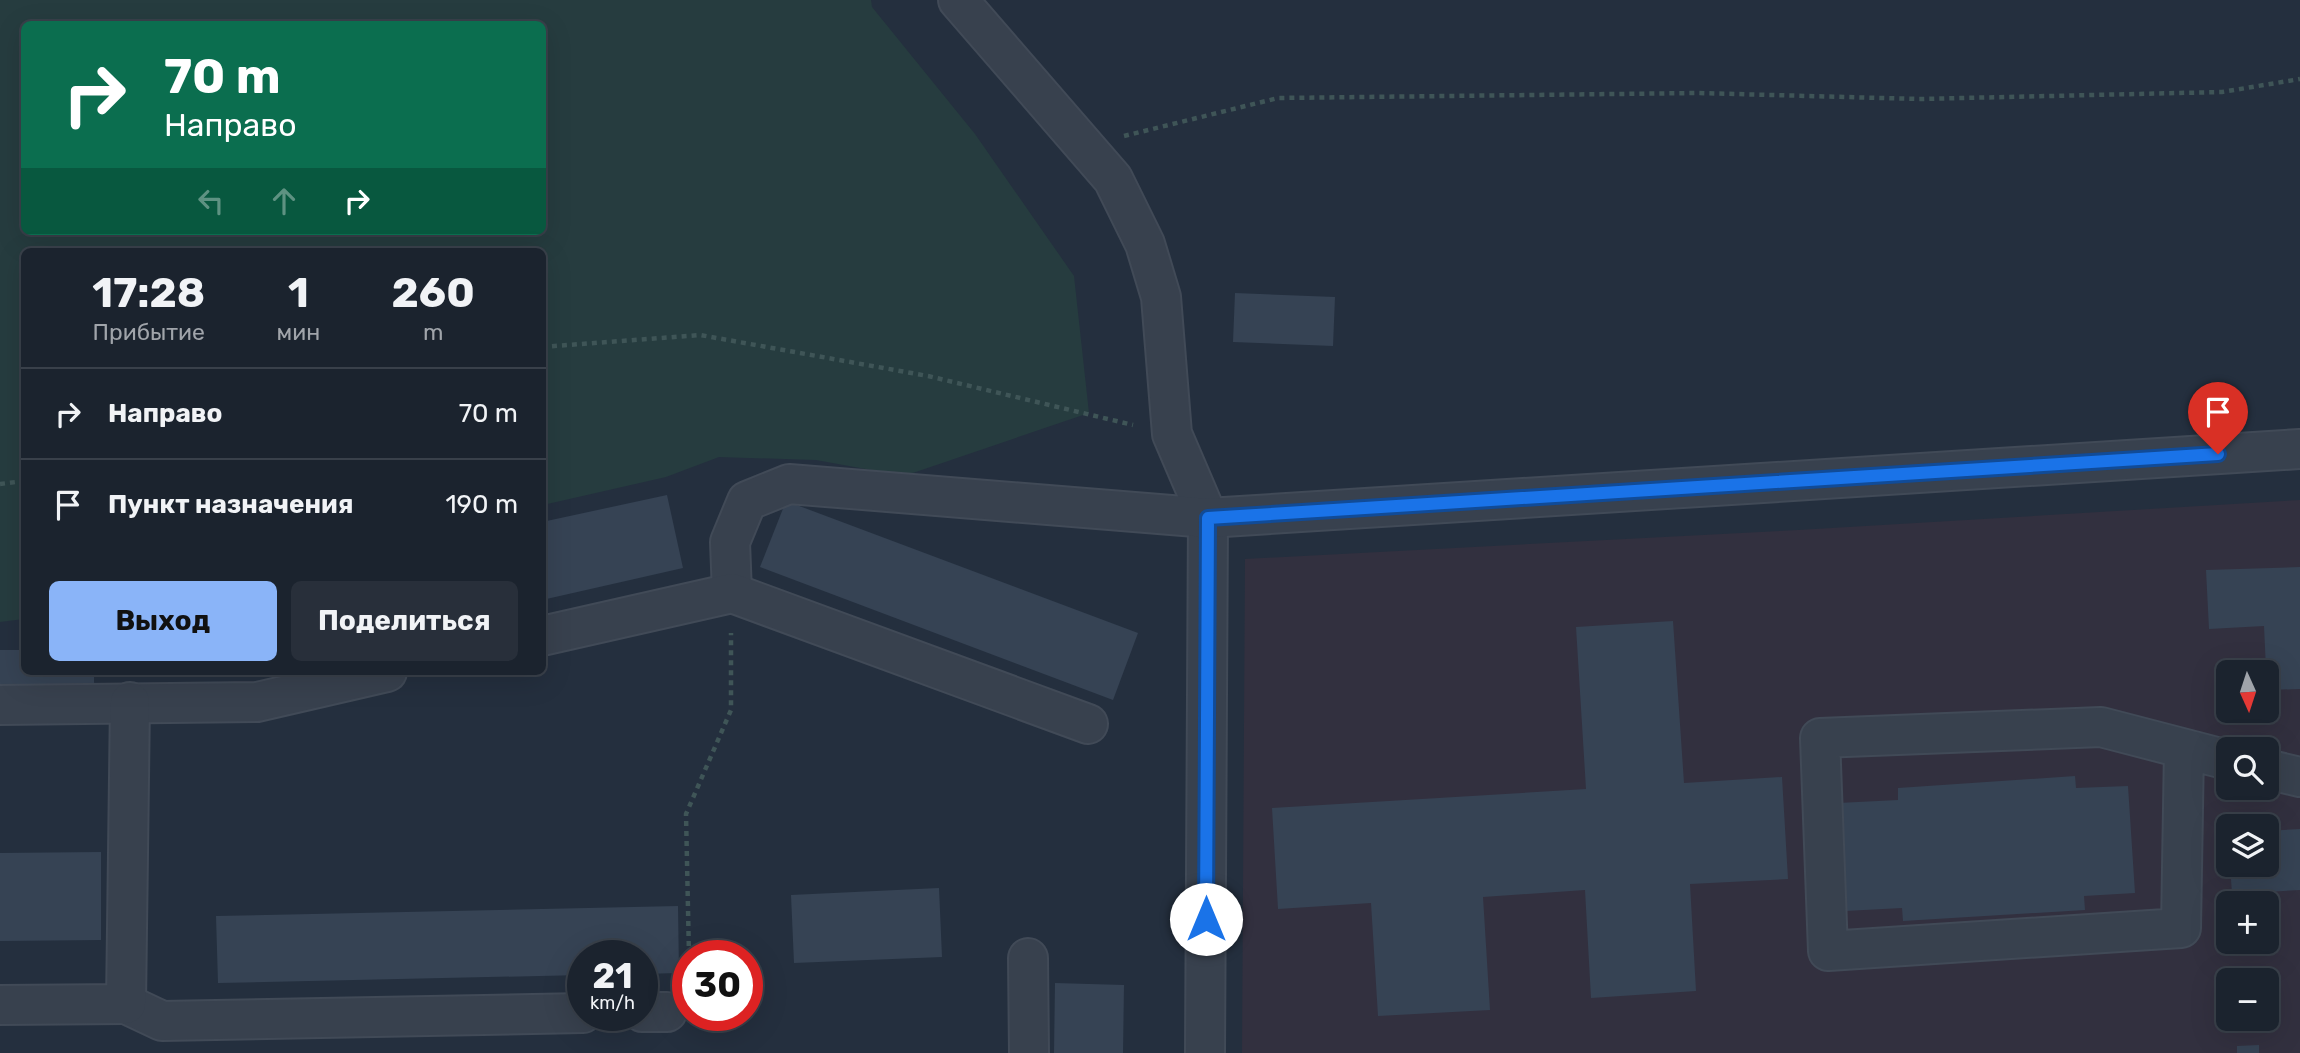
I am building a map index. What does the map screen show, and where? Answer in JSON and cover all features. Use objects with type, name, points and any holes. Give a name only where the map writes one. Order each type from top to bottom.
[{"type":"street","points":[[958,0],[1113,179],[1145,244],[1161,297],[1172,434],[1208,518],[1205,1053]]},
{"type":"street","points":[[732,593],[730,542],[747,502],[789,484],[1208,518],[2300,449]]},
{"type":"street","points":[[546,635],[732,593],[1088,724]]},
{"type":"street","points":[[0,705],[257,702],[374,675]]},
{"type":"street","points":[[126,1004],[130,702]]},
{"type":"street","points":[[2184,749],[2181,928],[1828,951],[1820,738],[2101,727],[2216,757]]},
{"type":"street","points":[[2279,772],[2300,777]]},
{"type":"street","points":[[1028,958],[1029,1053]]},
{"type":"street","points":[[0,1004],[126,1004],[162,1021],[567,1013]]},
{"type":"path","points":[[1085,146],[1278,98],[1698,93],[1919,99],[2221,92],[2300,79]]},
{"type":"path","points":[[546,347],[700,335],[928,376],[1172,434]]},
{"type":"path","points":[[0,484],[21,481]]},
{"type":"path","points":[[689,940],[686,814],[731,710],[732,593]]},
{"type":"shaded area","points":[[2300,500],[2300,1053],[1242,1053],[1245,559]]},
{"type":"green space","points":[[0,0],[871,0],[872,7],[975,134],[1074,276],[1089,413],[904,476],[816,460],[719,457],[666,477],[546,504],[546,248],[21,248],[21,619],[0,622]]},
{"type":"building","points":[[1235,293],[1335,297],[1333,346],[1233,342]]},
{"type":"building","points":[[667,495],[683,568],[546,599],[546,521]]},
{"type":"building","points":[[786,501],[1138,633],[1113,700],[760,567]]},
{"type":"building","points":[[2300,567],[2300,689],[2279,690],[2279,660],[2266,660],[2264,626],[2209,629],[2206,570]]},
{"type":"building","points":[[1673,621],[1684,783],[1782,777],[1788,879],[1690,884],[1696,991],[1591,998],[1585,890],[1483,897],[1490,1010],[1378,1016],[1371,903],[1278,909],[1272,808],[1586,789],[1576,627]]},
{"type":"building","points":[[0,650],[21,650],[21,675],[94,675],[94,686],[0,686]]},
{"type":"building","points":[[2075,776],[2076,788],[2128,786],[2135,893],[2084,896],[2085,910],[1903,921],[1902,908],[1845,911],[1838,803],[1898,800],[1898,788]]},
{"type":"building","points":[[2300,829],[2300,890],[2232,891],[2231,877],[2279,877],[2279,830]]},
{"type":"building","points":[[101,852],[101,940],[0,941],[0,853]]},
{"type":"building","points":[[939,888],[942,957],[794,963],[791,895]]},
{"type":"building","points":[[678,906],[679,940],[672,940],[672,973],[658,974],[658,940],[567,940],[567,975],[218,983],[216,916]]},
{"type":"building","points":[[1055,983],[1124,985],[1123,1053],[1054,1053]]},
{"type":"building","points":[[2259,1045],[2259,1053],[2237,1053],[2237,1046]]},
{"type":"route","points":[[1206,919],[1208,518],[2218,454]]}]
